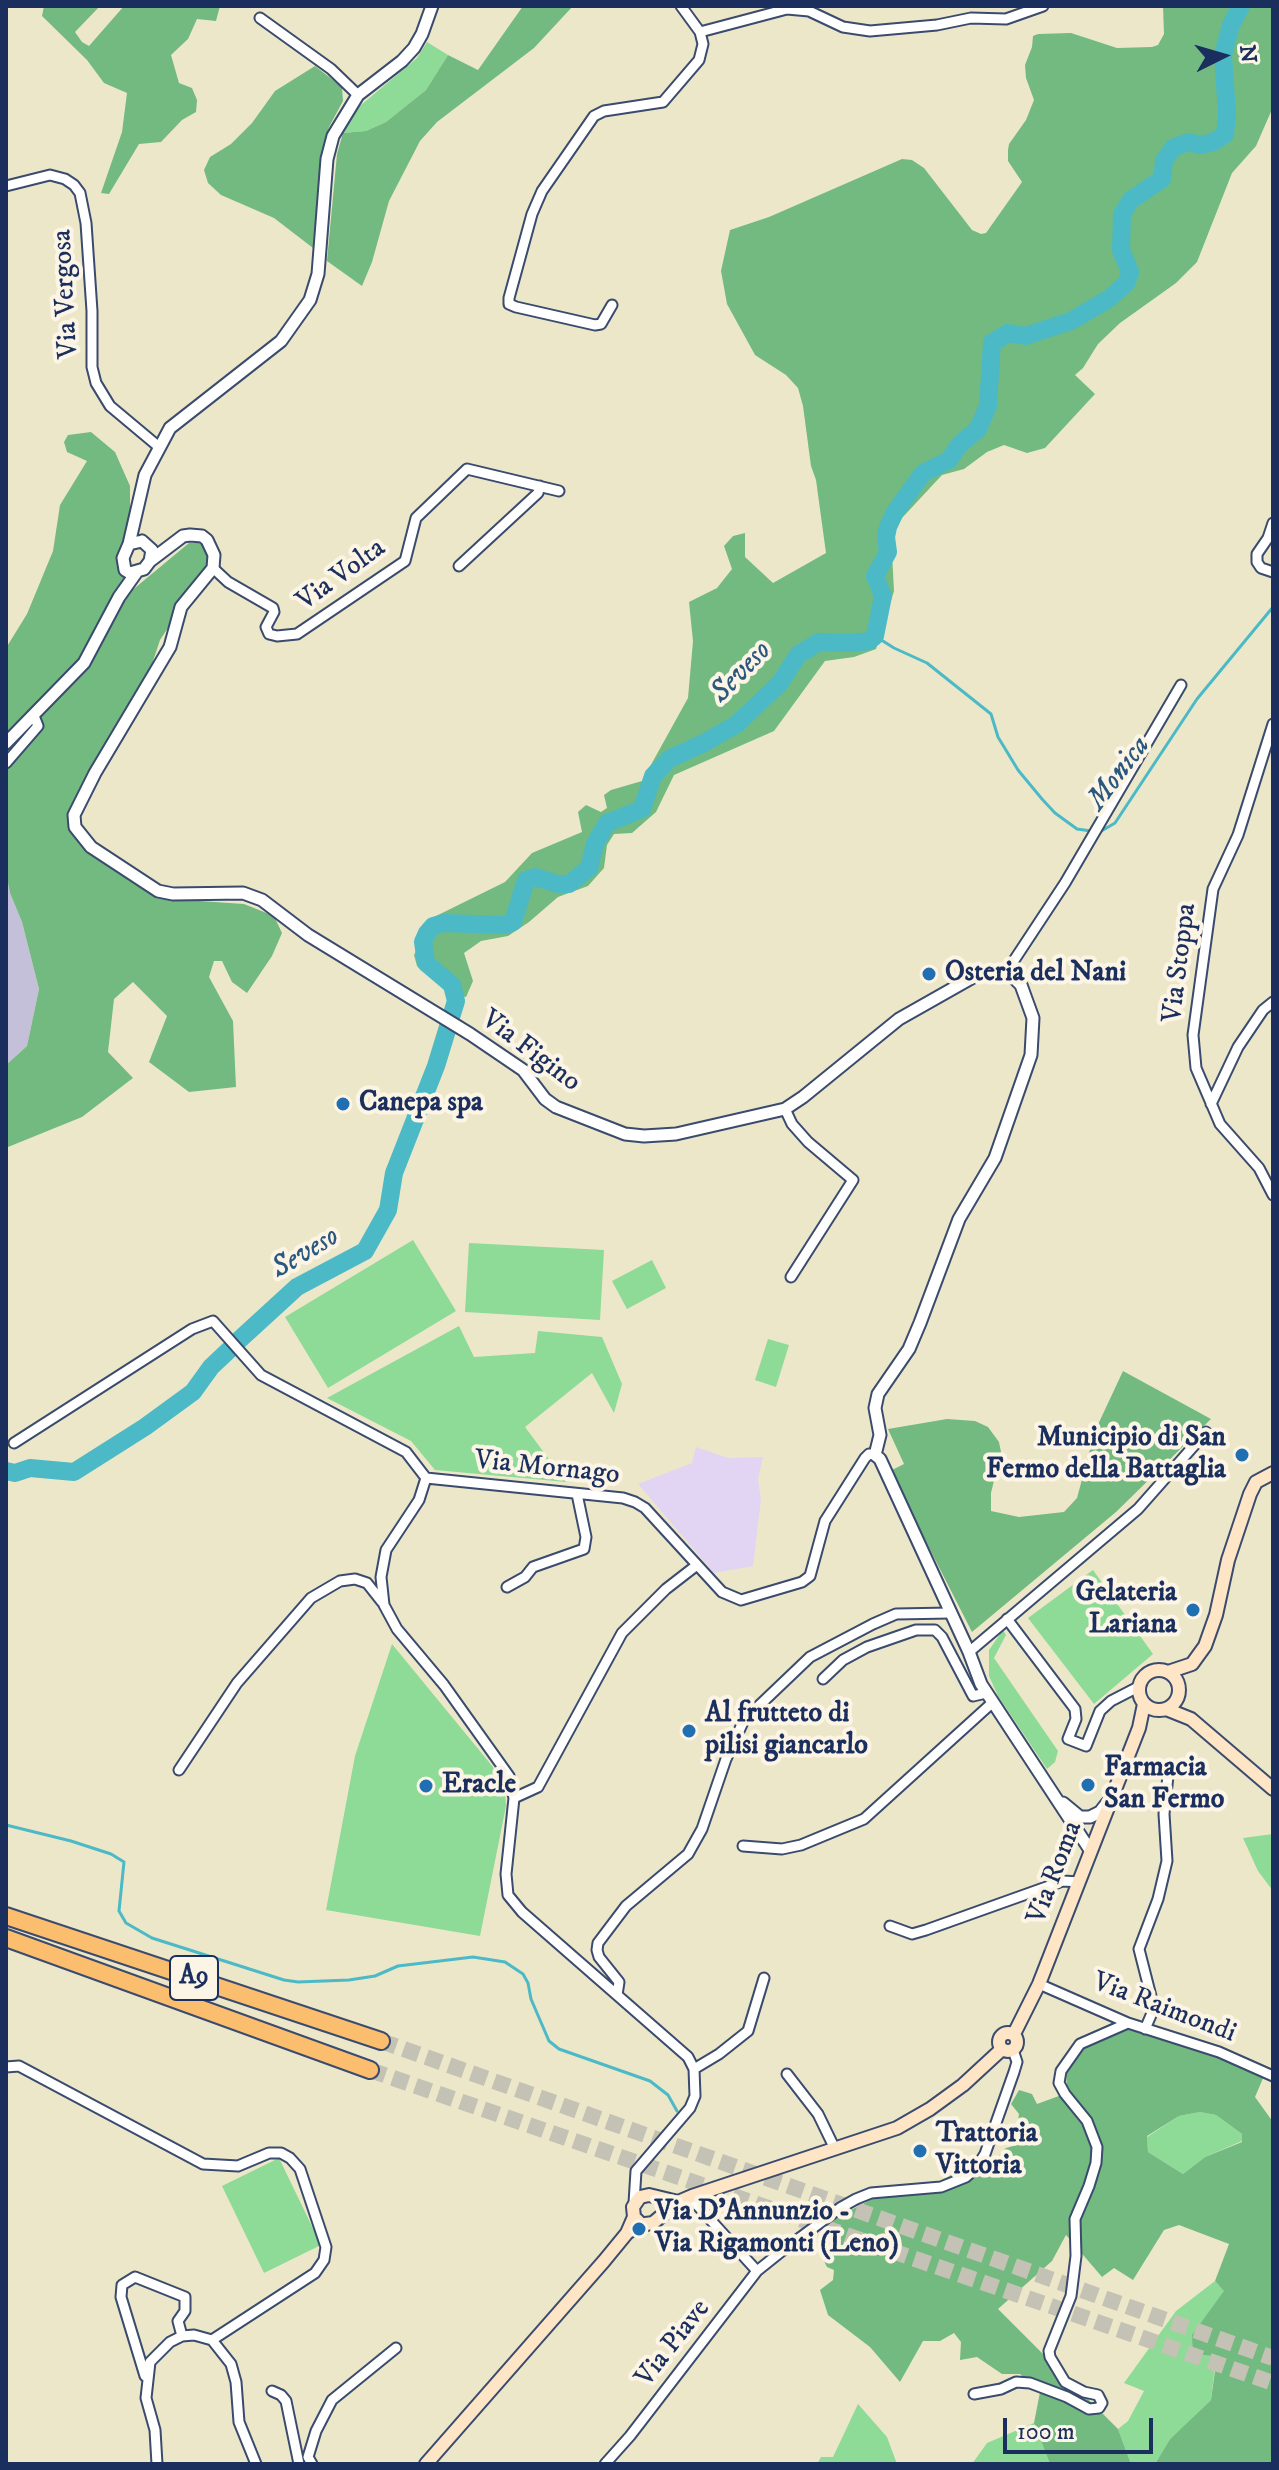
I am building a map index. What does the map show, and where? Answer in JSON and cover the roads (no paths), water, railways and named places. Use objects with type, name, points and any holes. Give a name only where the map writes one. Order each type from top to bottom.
[{"type":"highway","name":"A9","points":[[6,1916],[381,2041]]},
{"type":"highway","name":"A9","points":[[6,1938],[370,2070]]},
{"type":"main road","points":[[1273,1473],[1256,1482],[1250,1494],[1205,1646],[1192,1664],[1168,1672],[1147,1674],[1140,1686],[1144,1704],[1191,1719],[1273,1789]]},
{"type":"main road","points":[[1168,1672],[1177,1682],[1178,1694],[1191,1719]]},
{"type":"main road","points":[[1162,1709],[1175,1702],[1178,1694]]},
{"type":"main road","name":"Via Roma","points":[[1007,2049],[1017,2042],[1014,2034],[1039,1984],[1139,1728],[1144,1704]]},
{"type":"main road","name":"Via Roma","points":[[1139,1728],[1162,1709]]},
{"type":"main road","points":[[639,2220],[653,2223],[678,2202],[692,2196],[897,2128],[930,2109],[1007,2049]]},
{"type":"main road","points":[[639,2220],[634,2203],[640,2197],[652,2196],[678,2202]]},
{"type":"main road","points":[[652,2196],[660,2205],[660,2215]]},
{"type":"main road","points":[[426,2464],[639,2220]]},
{"type":"street","points":[[130,571],[123,558],[139,508],[145,475],[159,447],[170,428],[187,413],[281,341],[310,300],[318,274],[327,159],[341,118],[358,95],[414,48],[432,6]]},
{"type":"street","points":[[612,305],[601,324],[595,325],[509,304],[532,214],[542,191],[594,116],[604,111],[663,102],[699,60],[703,44],[700,32],[681,6]]},
{"type":"street","points":[[700,32],[787,9],[809,11],[843,27],[870,31],[937,25],[971,18],[1006,19],[1043,6]]},
{"type":"street","points":[[260,18],[331,69],[358,95]]},
{"type":"street","name":"Via Vergosa","points":[[6,186],[50,175],[65,179],[80,193],[86,223],[92,367],[96,383],[110,406],[159,447]]},
{"type":"street","name":"Via Volta","points":[[213,568],[228,582],[273,608],[266,627],[269,634],[297,634],[405,561],[416,518],[467,469],[559,491]]},
{"type":"street","points":[[459,566],[538,493],[540,486]]},
{"type":"street","points":[[139,508],[150,561]]},
{"type":"street","points":[[1273,523],[1268,538],[1257,554],[1261,568],[1273,572]]},
{"type":"street","points":[[6,743],[84,663],[130,571],[150,561],[183,536],[202,536],[211,546],[213,568]]},
{"type":"street","points":[[129,544],[148,544],[165,549]]},
{"type":"street","name":"Via Figino","points":[[213,568],[181,607],[170,647],[95,773],[74,815],[75,827],[91,847],[158,891],[173,894],[243,893],[262,900],[308,935],[523,1070],[545,1099],[556,1107],[625,1134],[644,1136],[676,1134],[785,1109],[899,1019],[975,976],[1007,971]]},
{"type":"street","points":[[1090,1850],[989,1698],[880,1459],[875,1455],[880,1435],[875,1408],[878,1394],[909,1349],[959,1219],[995,1158],[1031,1055],[1033,1018],[1028,1000],[1021,985],[1007,971],[1065,883],[1181,685]]},
{"type":"street","points":[[6,763],[33,735],[38,726],[34,716]]},
{"type":"street","name":"Via Stoppa","points":[[1273,724],[1238,835],[1213,889],[1193,1035],[1196,1068],[1220,1124],[1259,1168],[1273,1195]]},
{"type":"street","points":[[1211,1104],[1238,1047],[1263,1010],[1273,1002]]},
{"type":"street","points":[[785,1109],[792,1124],[808,1142],[853,1180],[791,1277]]},
{"type":"street","points":[[14,1443],[192,1329],[213,1321],[261,1375],[406,1452],[426,1478],[419,1500],[386,1550],[381,1577],[384,1605]]},
{"type":"street","points":[[969,1652],[1138,1509],[1206,1432]]},
{"type":"street","name":"Via Mornago","points":[[426,1478],[635,1502],[645,1508],[722,1592],[741,1600],[802,1582],[811,1574],[825,1521],[865,1458],[869,1454],[875,1455]]},
{"type":"street","points":[[507,1587],[525,1577],[533,1567],[584,1549],[586,1537],[577,1494]]},
{"type":"street","points":[[514,1798],[538,1787],[622,1633],[666,1589],[697,1565]]},
{"type":"street","points":[[179,1770],[237,1683],[311,1598],[340,1581],[355,1579],[367,1583],[397,1629],[444,1685],[509,1776],[514,1798],[506,1874],[508,1895],[522,1912],[688,2057],[694,2069],[695,2096],[690,2108],[636,2171],[634,2203]]},
{"type":"street","points":[[617,1995],[619,1982],[599,1957],[598,1943],[626,1906],[688,1854],[702,1829],[726,1759],[744,1720],[810,1657],[873,1624],[896,1614],[950,1613]]},
{"type":"street","points":[[1007,1619],[1075,1709],[1076,1719],[1068,1739],[1086,1746],[1100,1711],[1111,1701],[1140,1686]]},
{"type":"street","points":[[823,1679],[843,1660],[867,1647],[916,1630],[935,1630],[942,1637],[973,1696],[989,1698]]},
{"type":"street","points":[[743,1846],[782,1849],[801,1845],[864,1819],[989,1698]]},
{"type":"street","points":[[1145,2029],[1152,2013],[1152,2000],[1139,1949],[1158,1899],[1167,1861],[1164,1814],[1169,1766]]},
{"type":"street","points":[[1058,1799],[1080,1817],[1090,1817],[1100,1812],[1112,1796]]},
{"type":"street","points":[[890,1926],[912,1934],[1063,1881],[1079,1882]]},
{"type":"street","points":[[694,2069],[748,2031],[764,1978]]},
{"type":"street","name":"Via Raimondi","points":[[1039,1984],[1128,2023],[1219,2052],[1273,2076]]},
{"type":"street","points":[[974,2394],[1001,2389],[1016,2382],[1030,2383],[1089,2409],[1099,2408],[1102,2403],[1098,2395],[1065,2382],[1049,2351],[1071,2296],[1076,2256],[1075,2219],[1089,2186],[1097,2147],[1081,2111],[1059,2083],[1061,2071],[1080,2044],[1128,2023]]},
{"type":"street","name":"Via Piave","points":[[605,2464],[757,2271],[856,2199],[871,2193],[941,2187],[966,2177],[976,2168],[985,2154],[1017,2062],[1007,2049]]},
{"type":"street","points":[[6,2067],[19,2066],[203,2164],[238,2166],[269,2153],[281,2153],[300,2169],[326,2247],[324,2260],[315,2273],[212,2340]]},
{"type":"street","points":[[787,2074],[818,2114],[835,2149]]},
{"type":"street","points":[[637,2184],[652,2196]]},
{"type":"street","points":[[692,2196],[757,2271]]},
{"type":"street","points":[[147,2379],[121,2297],[122,2285],[135,2277],[185,2297],[185,2311],[178,2321],[182,2336]]},
{"type":"street","points":[[166,2464],[156,2464],[155,2430],[146,2398],[150,2362],[159,2351],[182,2336],[202,2335],[212,2340],[231,2364],[236,2382],[239,2422],[256,2464]]},
{"type":"street","points":[[312,2464],[308,2457],[316,2431],[332,2400],[396,2348]]},
{"type":"street","points":[[272,2391],[286,2401],[299,2464]]},
{"type":"waterway","name":"Seveso","points":[[238,1341],[297,1287],[365,1251],[388,1210],[394,1173],[436,1066],[456,1001],[452,985],[426,963],[423,942],[427,933],[433,926],[443,923],[505,925],[513,922],[526,880],[535,877],[569,884],[589,868],[595,844],[607,823],[642,809],[653,776],[669,759],[737,724],[780,683],[798,655],[819,642],[853,643],[869,641],[875,636],[883,596],[875,576],[888,552],[888,527],[923,473],[949,460],[959,445],[978,429],[988,406],[992,343],[1008,333],[1025,336],[1071,321],[1110,298],[1127,282],[1130,272],[1121,250],[1122,214],[1131,200],[1162,179],[1164,161],[1173,148],[1188,142],[1200,145],[1214,142],[1225,134],[1227,114],[1223,55],[1231,25],[1241,6]]},
{"type":"waterway","name":"Monica","points":[[1098,833],[1115,823],[1197,699],[1273,607]]},
{"type":"waterway","name":"Monica","points":[[875,636],[927,663],[991,714],[998,737],[1018,770],[1042,799],[1077,829],[1091,831]]},
{"type":"waterway","name":"Seveso","points":[[6,1471],[15,1473],[30,1468],[74,1472],[193,1392],[211,1367],[229,1350]]},
{"type":"waterway","points":[[6,1825],[71,1841],[111,1854],[124,1862],[119,1911],[126,1923],[152,1938],[284,1980],[349,1980],[375,1976],[398,1966],[473,1957],[505,1962],[523,1974],[549,2041],[559,2049],[650,2081],[668,2095],[677,2111]]},
{"type":"tunnel","points":[[381,2041],[1273,2358]]},
{"type":"tunnel","points":[[370,2070],[1273,2383]]},
{"type":"place","name":"Osteria del Nani","points":[[929,974]]},
{"type":"place","name":"Canepa spa","points":[[343,1104]]},
{"type":"place","name":"Municipio di San Fermo della Battaglia","points":[[1242,1455]]},
{"type":"place","name":"Gelateria Lariana","points":[[1193,1610]]},
{"type":"place","name":"Al frutteto di pilisi giancarlo","points":[[689,1731]]},
{"type":"place","name":"Farmacia San Fermo","points":[[1088,1785]]},
{"type":"place","name":"Eracle","points":[[426,1786]]},
{"type":"place","name":"Trattoria Vittoria","points":[[920,2151]]},
{"type":"place","name":"Via D'Annunzio - Via Rigamonti (Leno)","points":[[639,2229]]}]
